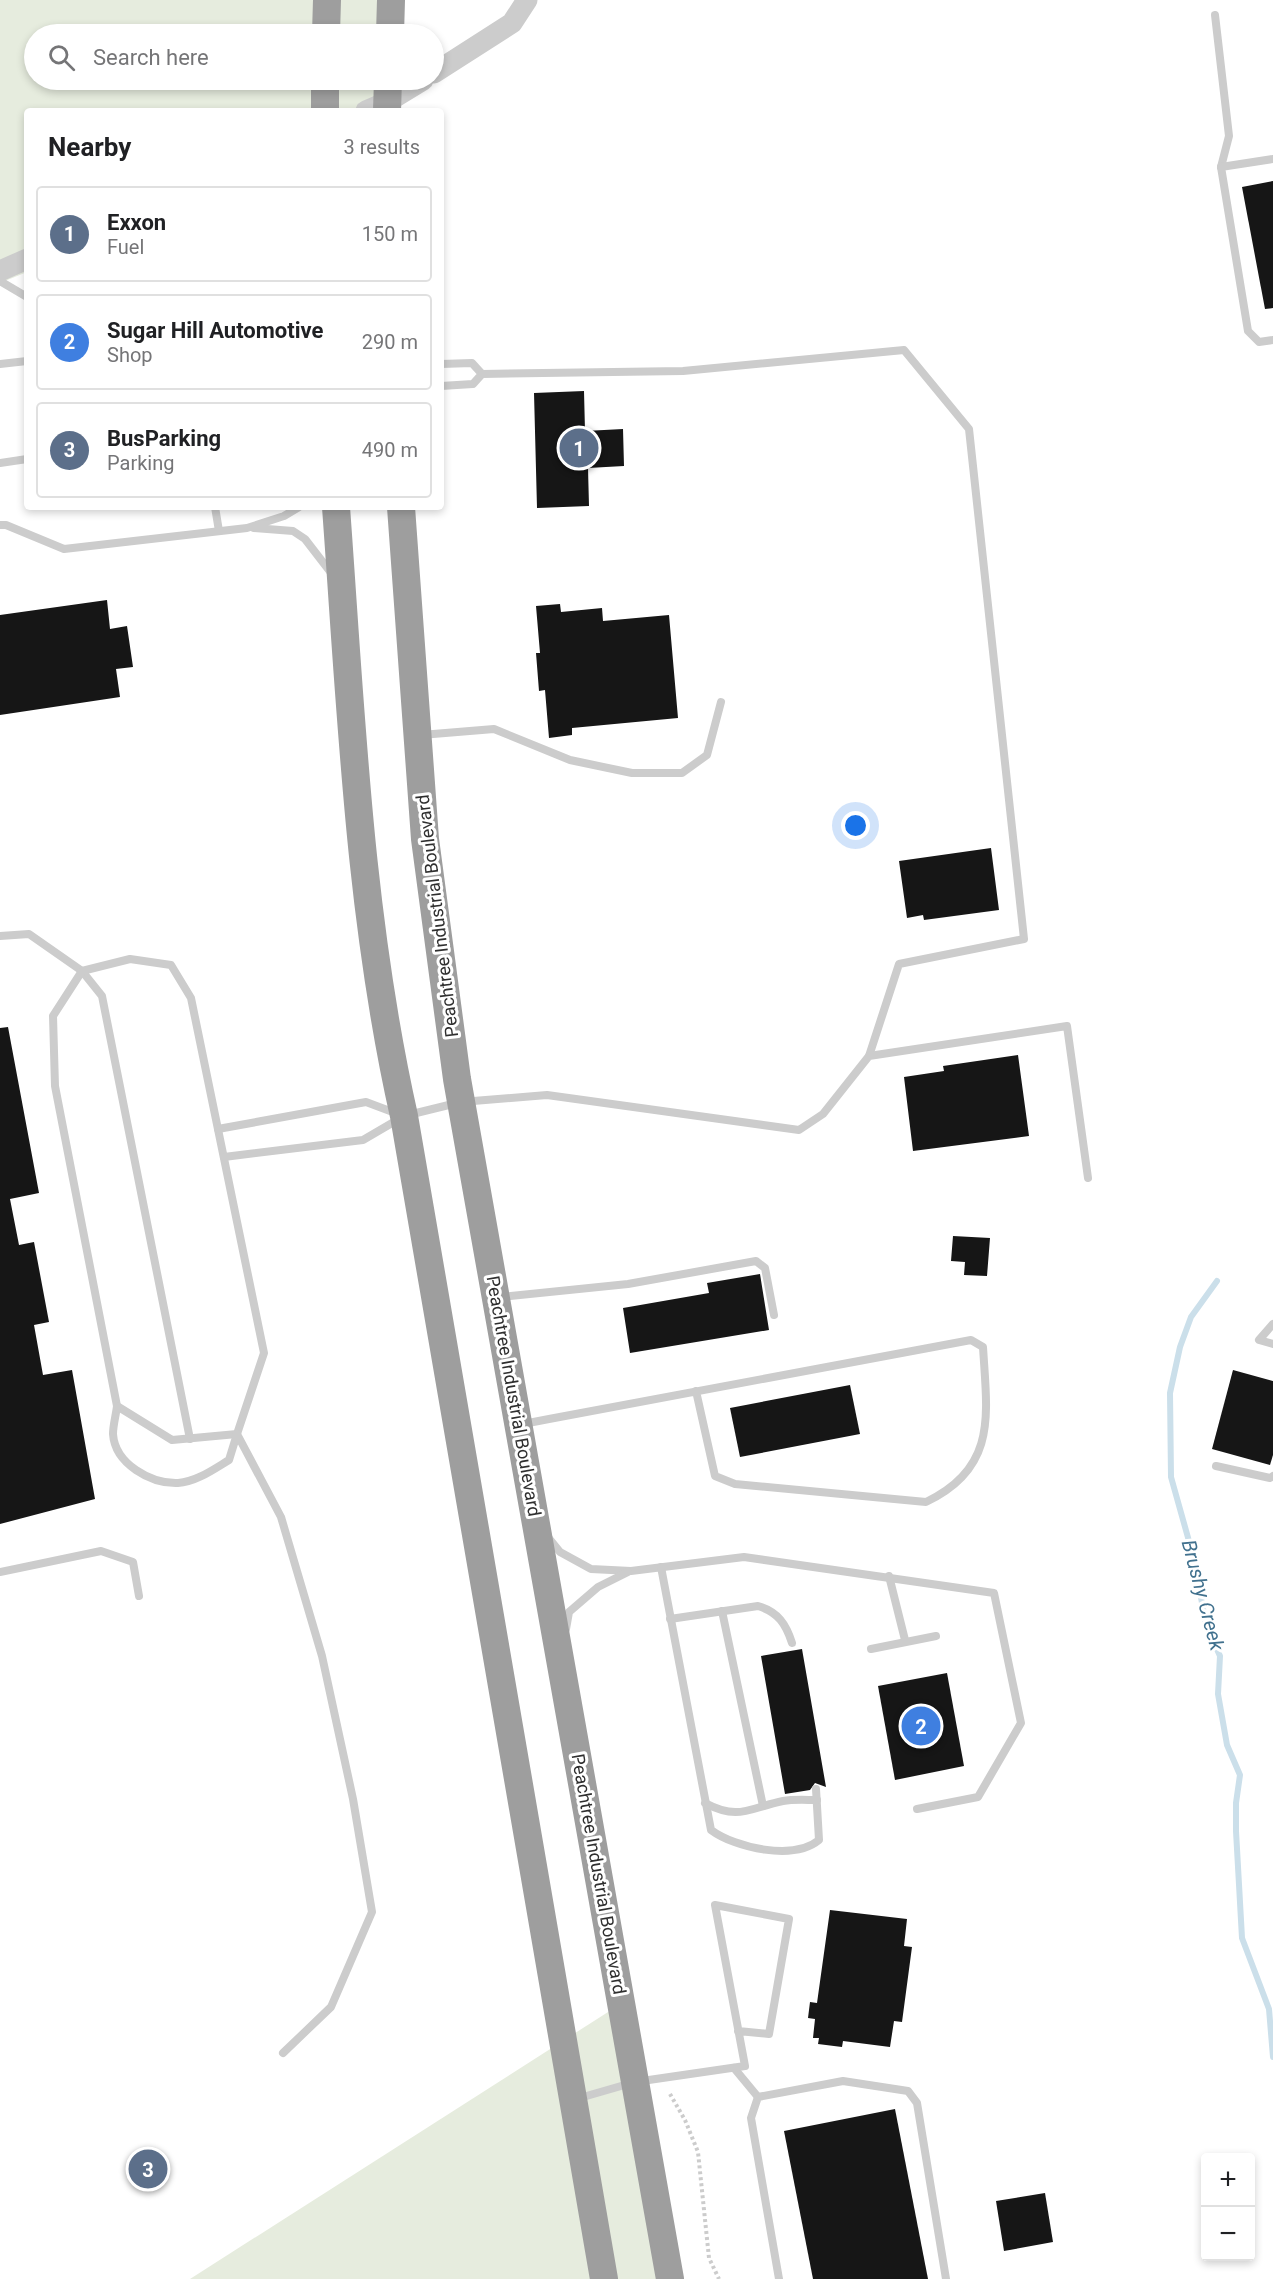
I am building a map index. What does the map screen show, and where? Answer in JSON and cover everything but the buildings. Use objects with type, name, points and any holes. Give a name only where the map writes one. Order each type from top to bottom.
[{"type":"highway","points":[[326,24],[327,0]]},
{"type":"highway","points":[[390,24],[391,0]]},
{"type":"highway","points":[[325,108],[326,90]]},
{"type":"highway","points":[[336,510],[361,846],[372,950],[404,1116],[604,2279]]},
{"type":"highway","name":"Peachtree Industrial Boulevard","points":[[401,510],[418,736],[437,942],[461,1102],[670,2279]]},
{"type":"street","points":[[444,67],[512,23],[527,0]]},
{"type":"street","points":[[382,101],[403,90]]},
{"type":"street","points":[[0,271],[24,260]]},
{"type":"lane","points":[[1215,15],[1229,136],[1221,167],[1248,331],[1259,342],[1273,340]]},
{"type":"lane","points":[[1221,167],[1273,159]]},
{"type":"lane","points":[[0,281],[24,295]]},
{"type":"lane","points":[[224,1157],[363,1140],[404,1116],[461,1102],[547,1095],[799,1130],[823,1114],[869,1056],[899,964],[1024,939],[969,429],[904,350],[683,371],[482,374],[473,384],[444,386]]},
{"type":"lane","points":[[0,364],[24,361]]},
{"type":"lane","points":[[444,364],[472,363],[482,374]]},
{"type":"lane","points":[[0,463],[24,459]]},
{"type":"lane","points":[[216,510],[219,531]]},
{"type":"lane","points":[[247,528],[284,516],[294,510]]},
{"type":"lane","points":[[0,525],[6,525],[64,549],[247,528],[293,531],[305,539],[342,591]]},
{"type":"lane","points":[[418,736],[494,729],[570,759],[632,773],[682,773],[707,755],[721,702]]},
{"type":"lane","points":[[0,936],[29,934],[82,970],[102,996],[190,1439]]},
{"type":"lane","points":[[130,959],[171,965],[191,998],[218,1128],[264,1353],[229,1460],[204,1475],[179,1483],[149,1478],[127,1464],[113,1436],[117,1406],[55,1086],[52,1016],[82,970],[130,959]]},
{"type":"lane","points":[[869,1056],[1067,1026],[1088,1178]]},
{"type":"lane","points":[[218,1128],[366,1102],[404,1116]]},
{"type":"lane","points":[[496,1297],[525,1292],[628,1284],[756,1261],[765,1268],[774,1315]]},
{"type":"lane","points":[[1273,1324],[1259,1340],[1273,1344]]},
{"type":"lane","points":[[519,1425],[970,1340],[983,1347],[988,1423],[980,1448],[964,1478],[945,1493],[926,1502],[735,1484],[715,1476],[696,1392]]},
{"type":"lane","points":[[117,1406],[172,1440],[237,1434]]},
{"type":"lane","points":[[237,1434],[281,1517],[322,1656],[353,1799],[372,1912],[331,2007],[283,2053]]},
{"type":"lane","points":[[1216,1466],[1269,1478],[1273,1476]]},
{"type":"lane","points":[[537,1524],[560,1552],[591,1569],[631,1571],[744,1557],[889,1576],[994,1593],[1021,1723],[978,1797],[917,1809]]},
{"type":"lane","points":[[0,1572],[101,1551],[133,1562],[139,1596]]},
{"type":"lane","points":[[661,1567],[711,1830],[726,1840],[790,1853],[811,1847],[819,1840],[816,1789]]},
{"type":"lane","points":[[561,1657],[569,1612],[598,1587],[631,1571]]},
{"type":"lane","points":[[889,1576],[905,1640]]},
{"type":"lane","points":[[670,1619],[758,1606],[772,1610],[788,1631],[792,1643]]},
{"type":"lane","points":[[722,1611],[763,1806]]},
{"type":"lane","points":[[872,1649],[905,1640],[936,1636]]},
{"type":"lane","points":[[705,1803],[722,1812],[734,1814],[786,1800],[817,1800]]},
{"type":"lane","points":[[573,2100],[635,2082],[745,2067],[738,2031],[715,1905],[789,1919],[769,2034],[738,2031]]},
{"type":"lane","points":[[734,2068],[758,2097]]},
{"type":"lane","points":[[758,2097],[843,2081],[908,2091],[917,2103],[946,2279]]},
{"type":"lane","points":[[758,2097],[751,2118],[779,2279]]},
{"type":"path","points":[[670,2094],[685,2120],[698,2152],[709,2258],[719,2279]]},
{"type":"shaded area","points":[[0,0],[395,0],[394,24],[24,24],[24,90],[393,90],[393,108],[24,108],[24,273],[0,283]]},
{"type":"shaded area","points":[[630,1998],[676,2279],[190,2279]]},
{"type":"waterway","name":"Brushy Creek","points":[[1217,1281],[1191,1317],[1180,1347],[1170,1393],[1171,1477],[1194,1559],[1206,1625],[1220,1656],[1218,1694],[1227,1745],[1240,1775],[1236,1803],[1236,1831],[1242,1938],[1269,2009],[1273,2057]]},
{"type":"place","name":"Exxon","points":[[579,448]]},
{"type":"place","name":"Sugar Hill Automotive","points":[[921,1726]]},
{"type":"place","name":"BusParking","points":[[148,2169]]}]
